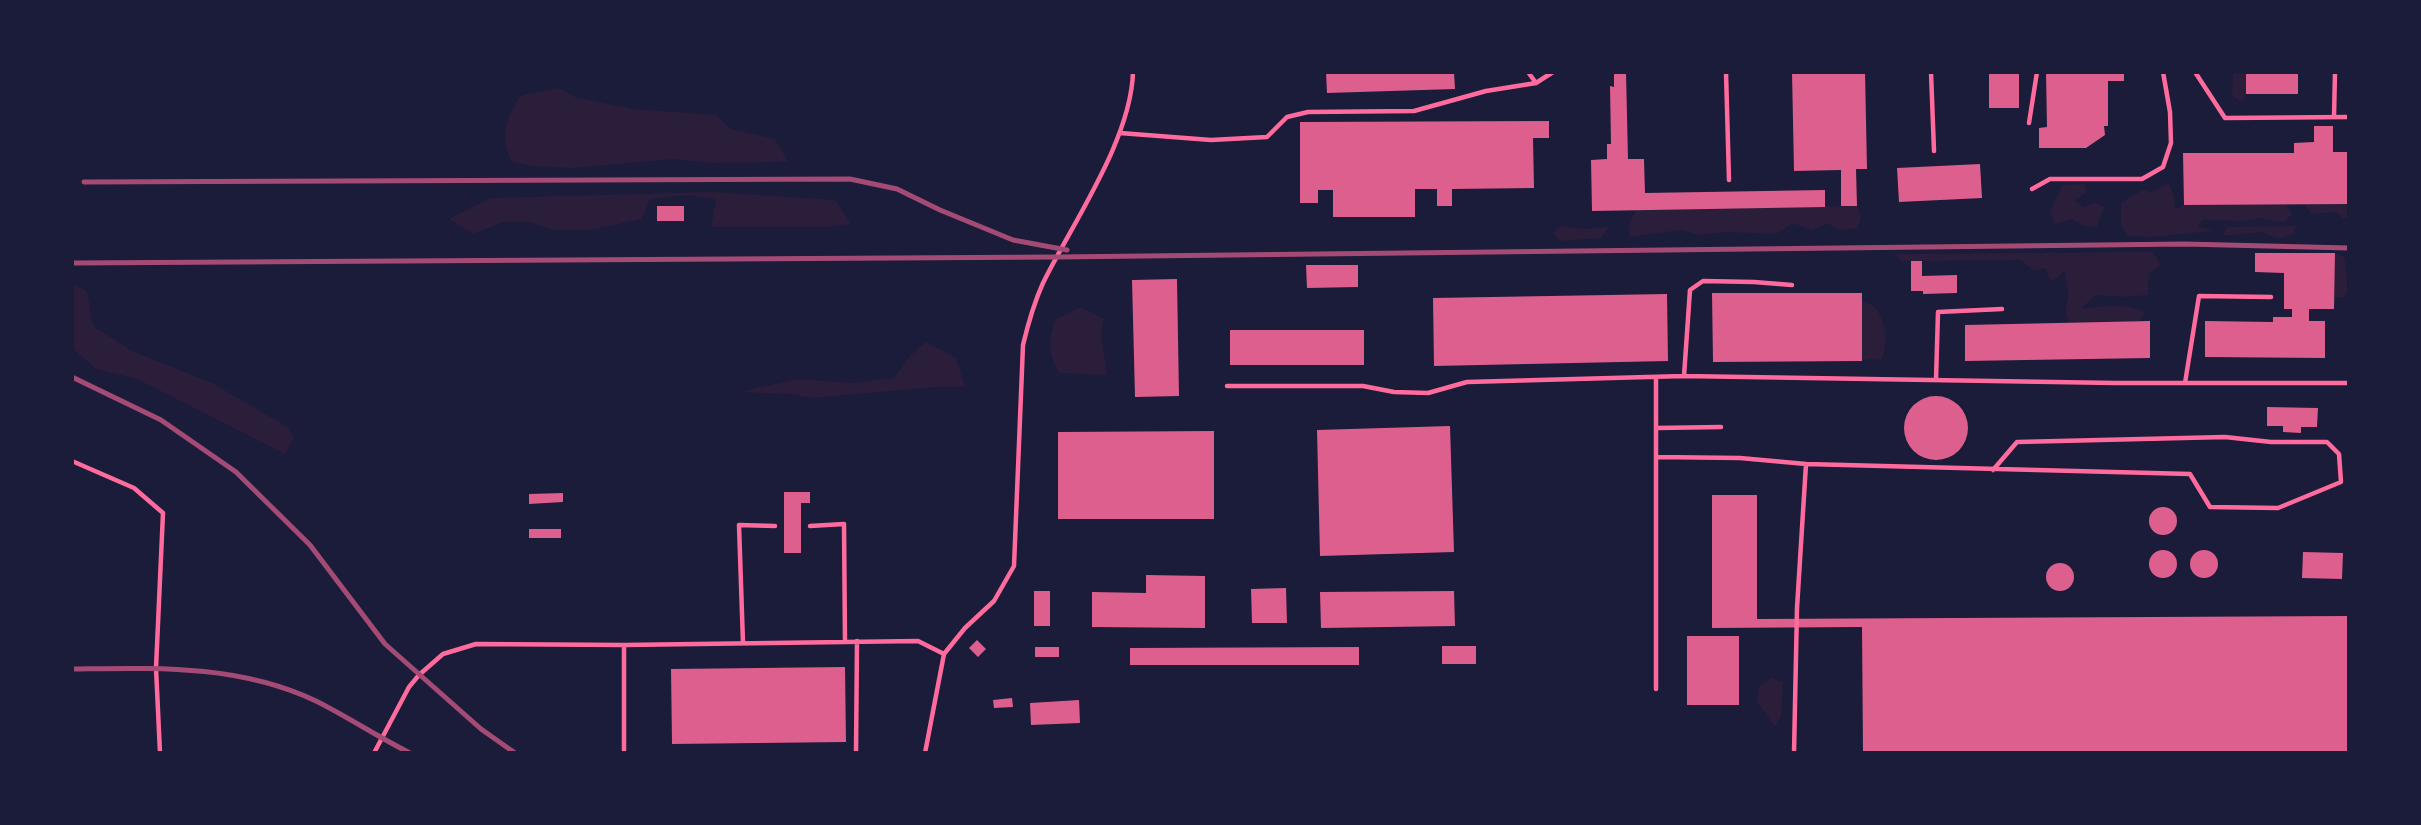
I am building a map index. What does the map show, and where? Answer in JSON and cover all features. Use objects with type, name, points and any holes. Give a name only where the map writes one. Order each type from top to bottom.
[{"type":"lane","points":[[925,753],[944,654],[965,628],[994,601],[1014,566],[1023,345],[1042,286],[1121,133],[1133,83],[1133,72]]},
{"type":"lane","points":[[1528,72],[1536,83]]},
{"type":"lane","points":[[1121,133],[1211,140],[1266,137],[1287,117],[1308,112],[1414,111],[1486,91],[1536,83],[1553,72]]},
{"type":"lane","points":[[1726,72],[1729,180]]},
{"type":"lane","points":[[1931,72],[1934,151]]},
{"type":"lane","points":[[2029,123],[2037,72]]},
{"type":"lane","points":[[2032,189],[2050,179],[2142,179],[2163,167],[2171,143],[2170,111],[2163,72]]},
{"type":"lane","points":[[2195,72],[2225,118],[2349,117]]},
{"type":"lane","points":[[2334,117],[2335,72]]},
{"type":"lane","points":[[1684,376],[1690,290],[1703,281],[1792,285]]},
{"type":"lane","points":[[2185,383],[2199,296],[2271,297]]},
{"type":"lane","points":[[1937,380],[1938,312],[2002,309]]},
{"type":"lane","points":[[1227,386],[1363,386],[1394,392],[1428,393],[1467,382],[1684,376],[2349,383]]},
{"type":"lane","points":[[1656,378],[1656,689]]},
{"type":"lane","points":[[1656,428],[1721,427]]},
{"type":"lane","points":[[1656,457],[1740,458],[1806,464],[1993,470],[2190,474],[2210,507],[2278,508],[2341,482],[2339,454],[2327,442],[2271,442],[2225,437],[2017,442],[1993,470]]},
{"type":"lane","points":[[72,461],[134,488],[163,513],[156,668],[160,753]]},
{"type":"lane","points":[[1794,753],[1797,608],[1806,464]]},
{"type":"lane","points":[[810,526],[844,524],[845,642]]},
{"type":"lane","points":[[743,643],[739,525],[775,526]]},
{"type":"lane","points":[[856,753],[858,641]]},
{"type":"lane","points":[[374,753],[409,687],[443,654],[476,644],[918,641],[944,654]]},
{"type":"lane","points":[[624,645],[624,753]]},
{"type":"shaded area","points":[[2233,72],[2246,72],[2246,94],[2242,102],[2232,96]]},
{"type":"shaded area","points":[[559,88],[575,97],[632,109],[716,115],[731,129],[775,139],[788,162],[712,163],[674,159],[572,168],[512,162],[505,136],[511,113],[520,96]]},
{"type":"shaded area","points":[[2168,182],[2174,196],[2175,209],[2184,205],[2286,204],[2292,214],[2284,223],[2260,218],[2245,221],[2203,220],[2197,226],[2213,231],[2152,237],[2128,236],[2121,225],[2121,203],[2144,189],[2152,193]]},
{"type":"shaded area","points":[[2085,184],[2086,193],[2075,200],[2083,207],[2096,203],[2104,207],[2097,227],[2083,226],[2072,219],[2055,224],[2050,212],[2062,185]]},
{"type":"shaded area","points":[[712,192],[835,200],[851,224],[828,227],[711,227],[716,199],[687,195],[650,199],[642,219],[591,230],[552,230],[530,222],[504,222],[473,234],[449,219],[490,198]]},
{"type":"shaded area","points":[[2305,204],[2349,204],[2349,218],[2343,218],[2336,212],[2311,214]]},
{"type":"shaded area","points":[[1857,206],[1861,218],[1858,228],[1839,230],[1827,223],[1813,231],[1793,223],[1776,234],[1727,232],[1701,235],[1681,230],[1630,237],[1628,227],[1636,210]]},
{"type":"shaded area","points":[[1561,226],[1584,229],[1609,227],[1601,238],[1560,241],[1553,233]]},
{"type":"shaded area","points":[[2296,226],[2294,234],[2277,239],[2263,232],[2222,236],[2227,227]]},
{"type":"shaded area","points":[[2153,252],[2160,266],[2149,273],[2148,295],[2095,295],[2081,309],[2130,307],[2145,313],[2140,321],[2069,322],[2065,271],[2051,282],[2045,268],[2034,271],[2021,260],[1901,261],[1896,254]]},
{"type":"shaded area","points":[[2335,253],[2344,257],[2349,286],[2345,297],[2334,298]]},
{"type":"shaded area","points":[[72,284],[87,291],[93,326],[134,352],[214,384],[289,428],[294,437],[285,454],[137,379],[96,369],[72,348]]},
{"type":"shaded area","points":[[1862,302],[1876,309],[1884,325],[1885,344],[1881,360],[1862,361]]},
{"type":"shaded area","points":[[1081,307],[1104,319],[1101,333],[1107,375],[1059,373],[1053,360],[1051,334],[1055,320]]},
{"type":"shaded area","points":[[926,342],[956,358],[965,387],[812,398],[739,392],[797,379],[854,383],[894,378],[911,355]]},
{"type":"shaded area","points":[[1772,678],[1783,682],[1781,716],[1775,727],[1757,702],[1759,686]]},
{"type":"building","points":[[1326,72],[1454,72],[1455,89],[1327,93]]},
{"type":"building","points":[[1614,72],[1626,72],[1628,159],[1644,159],[1645,193],[1825,190],[1825,207],[1592,211],[1591,160],[1607,159],[1607,144],[1611,144],[1610,86],[1614,87]]},
{"type":"building","points":[[1792,72],[1865,72],[1867,169],[1856,169],[1857,206],[1841,206],[1841,170],[1794,171]]},
{"type":"building","points":[[1989,72],[2019,72],[2019,108],[1989,108]]},
{"type":"building","points":[[2046,72],[2124,72],[2124,81],[2108,81],[2108,126],[2104,126],[2105,135],[2086,148],[2039,148],[2039,128],[2047,127]]},
{"type":"building","points":[[2246,72],[2298,72],[2298,94],[2246,94]]},
{"type":"building","points":[[1549,121],[1549,138],[1533,138],[1534,188],[1452,189],[1452,206],[1437,206],[1437,189],[1415,189],[1415,217],[1333,217],[1333,190],[1318,190],[1318,203],[1300,203],[1300,122]]},
{"type":"building","points":[[2314,126],[2333,126],[2333,152],[2349,152],[2349,204],[2184,205],[2183,153],[2294,153],[2294,143],[2314,142]]},
{"type":"building","points":[[1980,164],[1982,198],[1899,202],[1897,168]]},
{"type":"building","points":[[657,206],[684,206],[684,221],[657,221]]},
{"type":"building","points":[[2255,253],[2335,253],[2334,309],[2309,309],[2309,321],[2325,321],[2325,358],[2205,357],[2205,321],[2273,322],[2273,317],[2292,317],[2292,309],[2284,309],[2284,273],[2255,272]]},
{"type":"building","points":[[1911,261],[1922,261],[1922,276],[1957,275],[1957,293],[1923,294],[1923,291],[1911,291]]},
{"type":"building","points":[[1306,265],[1358,265],[1358,287],[1307,288]]},
{"type":"building","points":[[1177,279],[1179,396],[1135,397],[1132,280]]},
{"type":"building","points":[[1712,293],[1862,293],[1862,361],[1713,362]]},
{"type":"building","points":[[1667,294],[1668,361],[1434,366],[1433,298]]},
{"type":"building","points":[[2150,321],[2150,358],[1965,361],[1965,325]]},
{"type":"building","points":[[1230,330],[1364,330],[1364,365],[1230,365]]},
{"type":"building","points":[[1936,396],[1954,402],[1962,410],[1968,428],[1962,446],[1954,454],[1936,460],[1918,454],[1910,446],[1904,428],[1910,410],[1918,402]]},
{"type":"building","points":[[2267,407],[2318,408],[2317,427],[2301,427],[2301,433],[2283,432],[2283,426],[2267,426]]},
{"type":"building","points":[[1450,426],[1454,552],[1320,556],[1317,430]]},
{"type":"building","points":[[1214,431],[1214,519],[1058,519],[1058,432]]},
{"type":"building","points":[[784,492],[810,492],[810,503],[801,503],[801,553],[784,553]]},
{"type":"building","points":[[563,493],[563,502],[529,504],[529,494]]},
{"type":"building","points":[[1712,495],[1757,495],[1757,619],[2349,616],[2349,753],[1863,753],[1862,627],[1712,628]]},
{"type":"building","points":[[2163,507],[2173,511],[2177,521],[2173,531],[2163,535],[2153,531],[2149,521],[2153,511]]},
{"type":"building","points":[[529,529],[561,529],[561,538],[529,538]]},
{"type":"building","points":[[2163,550],[2173,554],[2177,564],[2173,574],[2163,578],[2153,574],[2149,564],[2153,554]]},
{"type":"building","points":[[2204,550],[2214,554],[2218,564],[2214,574],[2204,578],[2194,574],[2190,564],[2194,554]]},
{"type":"building","points":[[2303,552],[2343,553],[2342,579],[2302,578]]},
{"type":"building","points":[[2060,563],[2070,567],[2074,577],[2070,587],[2060,591],[2050,587],[2046,577],[2050,567]]},
{"type":"building","points":[[1146,575],[1205,576],[1205,628],[1092,627],[1092,592],[1146,593]]},
{"type":"building","points":[[1286,588],[1287,623],[1252,623],[1251,589]]},
{"type":"building","points":[[1034,591],[1050,591],[1050,626],[1034,626]]},
{"type":"building","points":[[1454,591],[1455,626],[1321,628],[1320,592]]},
{"type":"building","points":[[1687,636],[1739,636],[1739,705],[1687,705]]},
{"type":"building","points":[[977,640],[986,649],[978,657],[969,648]]},
{"type":"building","points":[[1442,646],[1476,646],[1476,664],[1442,664]]},
{"type":"building","points":[[1035,647],[1059,647],[1059,657],[1035,657]]},
{"type":"building","points":[[1359,647],[1359,665],[1130,665],[1130,648]]},
{"type":"building","points":[[845,667],[846,742],[672,744],[671,669]]},
{"type":"building","points":[[1012,698],[1013,707],[994,708],[993,700]]},
{"type":"building","points":[[1079,700],[1080,723],[1031,725],[1030,703]]},
{"type":"railway","points":[[84,182],[850,179],[897,189],[1013,240],[1067,250]]},
{"type":"railway","points":[[72,263],[1057,257],[2185,244],[2349,248]]},
{"type":"railway","points":[[72,377],[161,420],[236,472],[310,545],[385,644],[481,729],[515,753]]},
{"type":"railway","points":[[72,669],[165,669],[226,674],[257,680],[316,701],[410,753]]}]
